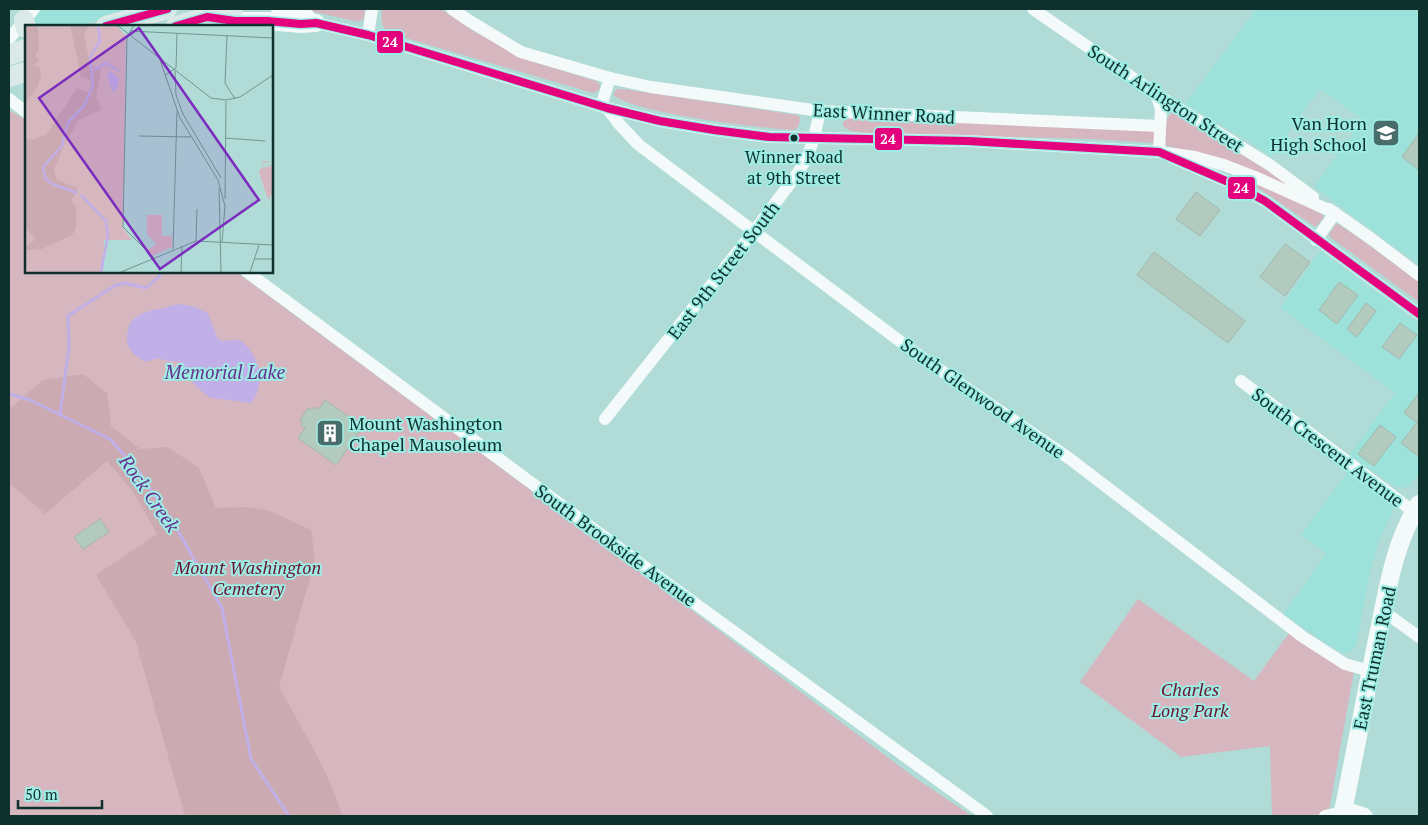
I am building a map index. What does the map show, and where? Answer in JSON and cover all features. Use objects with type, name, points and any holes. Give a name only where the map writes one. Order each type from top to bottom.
[{"type":"main road","points":[[114,25],[144,21],[167,9]]},
{"type":"main road","points":[[207,17],[233,9]]},
{"type":"main road","name":"East Winner Road","points":[[280,9],[316,23]]},
{"type":"main road","name":"East Winner Road","points":[[179,25],[207,17],[235,21],[316,23]]},
{"type":"main road","points":[[9,55],[25,50]]},
{"type":"main road","points":[[9,77],[25,72]]},
{"type":"main road","name":"East Truman Road","points":[[1343,812],[1394,558],[1417,508]]},
{"type":"street","points":[[368,35],[372,9]]},
{"type":"street","name":"East Winner Road","points":[[452,9],[522,52],[610,78],[651,87],[820,111],[1160,126]]},
{"type":"street","name":"South Arlington Street","points":[[1033,9],[1156,94],[1270,165],[1419,276]]},
{"type":"street","points":[[9,39],[28,19]]},
{"type":"street","name":"East Winner Road","points":[[316,23],[368,35],[604,106],[660,120],[714,130],[769,136],[968,141],[1159,152],[1195,157],[1224,165],[1335,213]]},
{"type":"street","points":[[604,106],[610,78]]},
{"type":"street","points":[[1156,94],[1161,109],[1159,152]]},
{"type":"street","points":[[9,99],[25,111]]},
{"type":"street","name":"South Glenwood Avenue","points":[[604,106],[639,145],[917,354],[1070,458],[1303,637],[1345,664],[1370,671]]},
{"type":"street","name":"East 9th Street South","points":[[605,419],[798,173],[808,155],[820,111]]},
{"type":"street","name":"East Winner Road","points":[[1159,152],[1232,184],[1265,201],[1419,314]]},
{"type":"street","points":[[1316,240],[1335,213]]},
{"type":"street","name":"South Brookside Avenue","points":[[247,272],[637,561],[987,816]]},
{"type":"street","name":"South Crescent Avenue","points":[[1241,381],[1417,508]]},
{"type":"street","points":[[1383,611],[1419,636]]},
{"type":"street","points":[[1325,816],[1343,812],[1365,814],[1367,816]]},
{"type":"shaded area","points":[[41,9],[135,9],[82,25],[33,25],[33,19]]},
{"type":"shaded area","name":"Van Horn High School","points":[[1256,9],[1419,9],[1419,265],[1314,187],[1363,120],[1320,89],[1271,156],[1185,104]]},
{"type":"shaded area","points":[[1320,251],[1419,323],[1419,474],[1409,486],[1402,488],[1394,486],[1349,455],[1395,393],[1280,308]]},
{"type":"shaded area","points":[[1349,470],[1393,504],[1392,513],[1379,540],[1369,577],[1356,646],[1348,653],[1340,652],[1283,614],[1326,554],[1301,535]]},
{"type":"green space","points":[[301,9],[365,9],[364,18],[359,22]]},
{"type":"green space","points":[[382,9],[441,9],[475,32],[527,60],[596,81],[600,85],[599,90],[593,93],[392,34],[385,29],[382,23]]},
{"type":"green space","points":[[617,89],[797,115],[800,118],[799,125],[793,130],[778,129],[668,113],[623,101],[613,94]]},
{"type":"green space","name":"Mount Washington Cemetery","points":[[9,110],[25,119],[25,272],[236,272],[914,777],[972,816],[9,816]]},
{"type":"green space","points":[[1172,113],[1305,194],[1198,153],[1167,146],[1164,144],[1165,127],[1167,119]]},
{"type":"green space","points":[[851,118],[1152,131],[1155,133],[1154,143],[1091,139],[866,133],[851,131],[843,126],[845,120]]},
{"type":"green space","points":[[1229,173],[1287,196],[1323,215],[1323,218],[1317,226],[1314,226],[1263,191]]},
{"type":"green space","points":[[1338,224],[1419,282],[1419,302],[1330,237],[1329,235],[1335,225]]},
{"type":"green space","points":[[83,374],[107,393],[111,426],[140,449],[168,447],[199,468],[216,508],[246,507],[270,511],[311,530],[315,560],[279,687],[322,766],[337,799],[342,816],[185,816],[136,642],[96,575],[157,534],[134,493],[107,461],[45,514],[9,483],[9,407],[11,408],[43,380]]},
{"type":"green space","name":"Charles Long Park","points":[[1138,599],[1254,681],[1292,629],[1355,666],[1328,816],[1272,816],[1270,746],[1181,757],[1080,682]]},
{"type":"water","name":"Memorial Lake","points":[[178,304],[195,307],[208,313],[217,337],[222,341],[239,341],[244,343],[249,349],[257,362],[260,376],[258,390],[251,403],[211,398],[201,391],[183,372],[180,362],[157,358],[147,362],[137,357],[131,351],[127,341],[128,330],[131,322],[136,317],[143,313]]},
{"type":"building","name":"Van Horn High School","points":[[1419,133],[1419,170],[1402,157]]},
{"type":"building","points":[[1196,192],[1220,210],[1200,236],[1176,219]]},
{"type":"building","points":[[1285,244],[1310,262],[1285,296],[1260,277]]},
{"type":"building","points":[[1154,252],[1245,321],[1228,343],[1137,275]]},
{"type":"building","points":[[1339,282],[1358,295],[1337,324],[1319,310]]},
{"type":"building","points":[[1366,303],[1376,311],[1357,337],[1347,329]]},
{"type":"building","points":[[1400,323],[1417,335],[1399,359],[1382,347]]},
{"type":"building","points":[[1419,395],[1419,424],[1404,413]]},
{"type":"building","name":"Mount Washington Chapel Mausoleum","points":[[325,400],[363,427],[336,465],[298,438],[305,428],[301,425],[303,422],[300,420],[308,408],[311,410],[314,407],[318,410]]},
{"type":"building","points":[[1417,422],[1419,424],[1419,457],[1401,443]]},
{"type":"building","points":[[1380,425],[1396,437],[1374,466],[1358,454]]},
{"type":"building","points":[[100,519],[109,532],[83,549],[74,537]]},
{"type":"waterway","points":[[60,415],[69,346],[68,316],[114,286],[125,283],[146,288],[163,273]]},
{"type":"waterway","name":"Rock Creek","points":[[9,394],[30,400],[110,439],[139,472],[178,531],[222,608],[251,759],[289,816]]},
{"type":"transit line","name":"24","points":[[110,25],[167,9]]},
{"type":"transit line","name":"24","points":[[179,25],[207,17],[235,21],[316,23],[368,35],[607,108],[660,121],[714,130],[769,137],[968,141],[1159,152],[1233,184],[1265,201],[1419,314]]},
{"type":"place","name":"Van Horn High School","points":[[1386,133]]},
{"type":"place","name":"Winner Road at 9th Street","points":[[794,138]]},
{"type":"place","name":"Mount Washington Chapel Mausoleum","points":[[330,433]]}]
